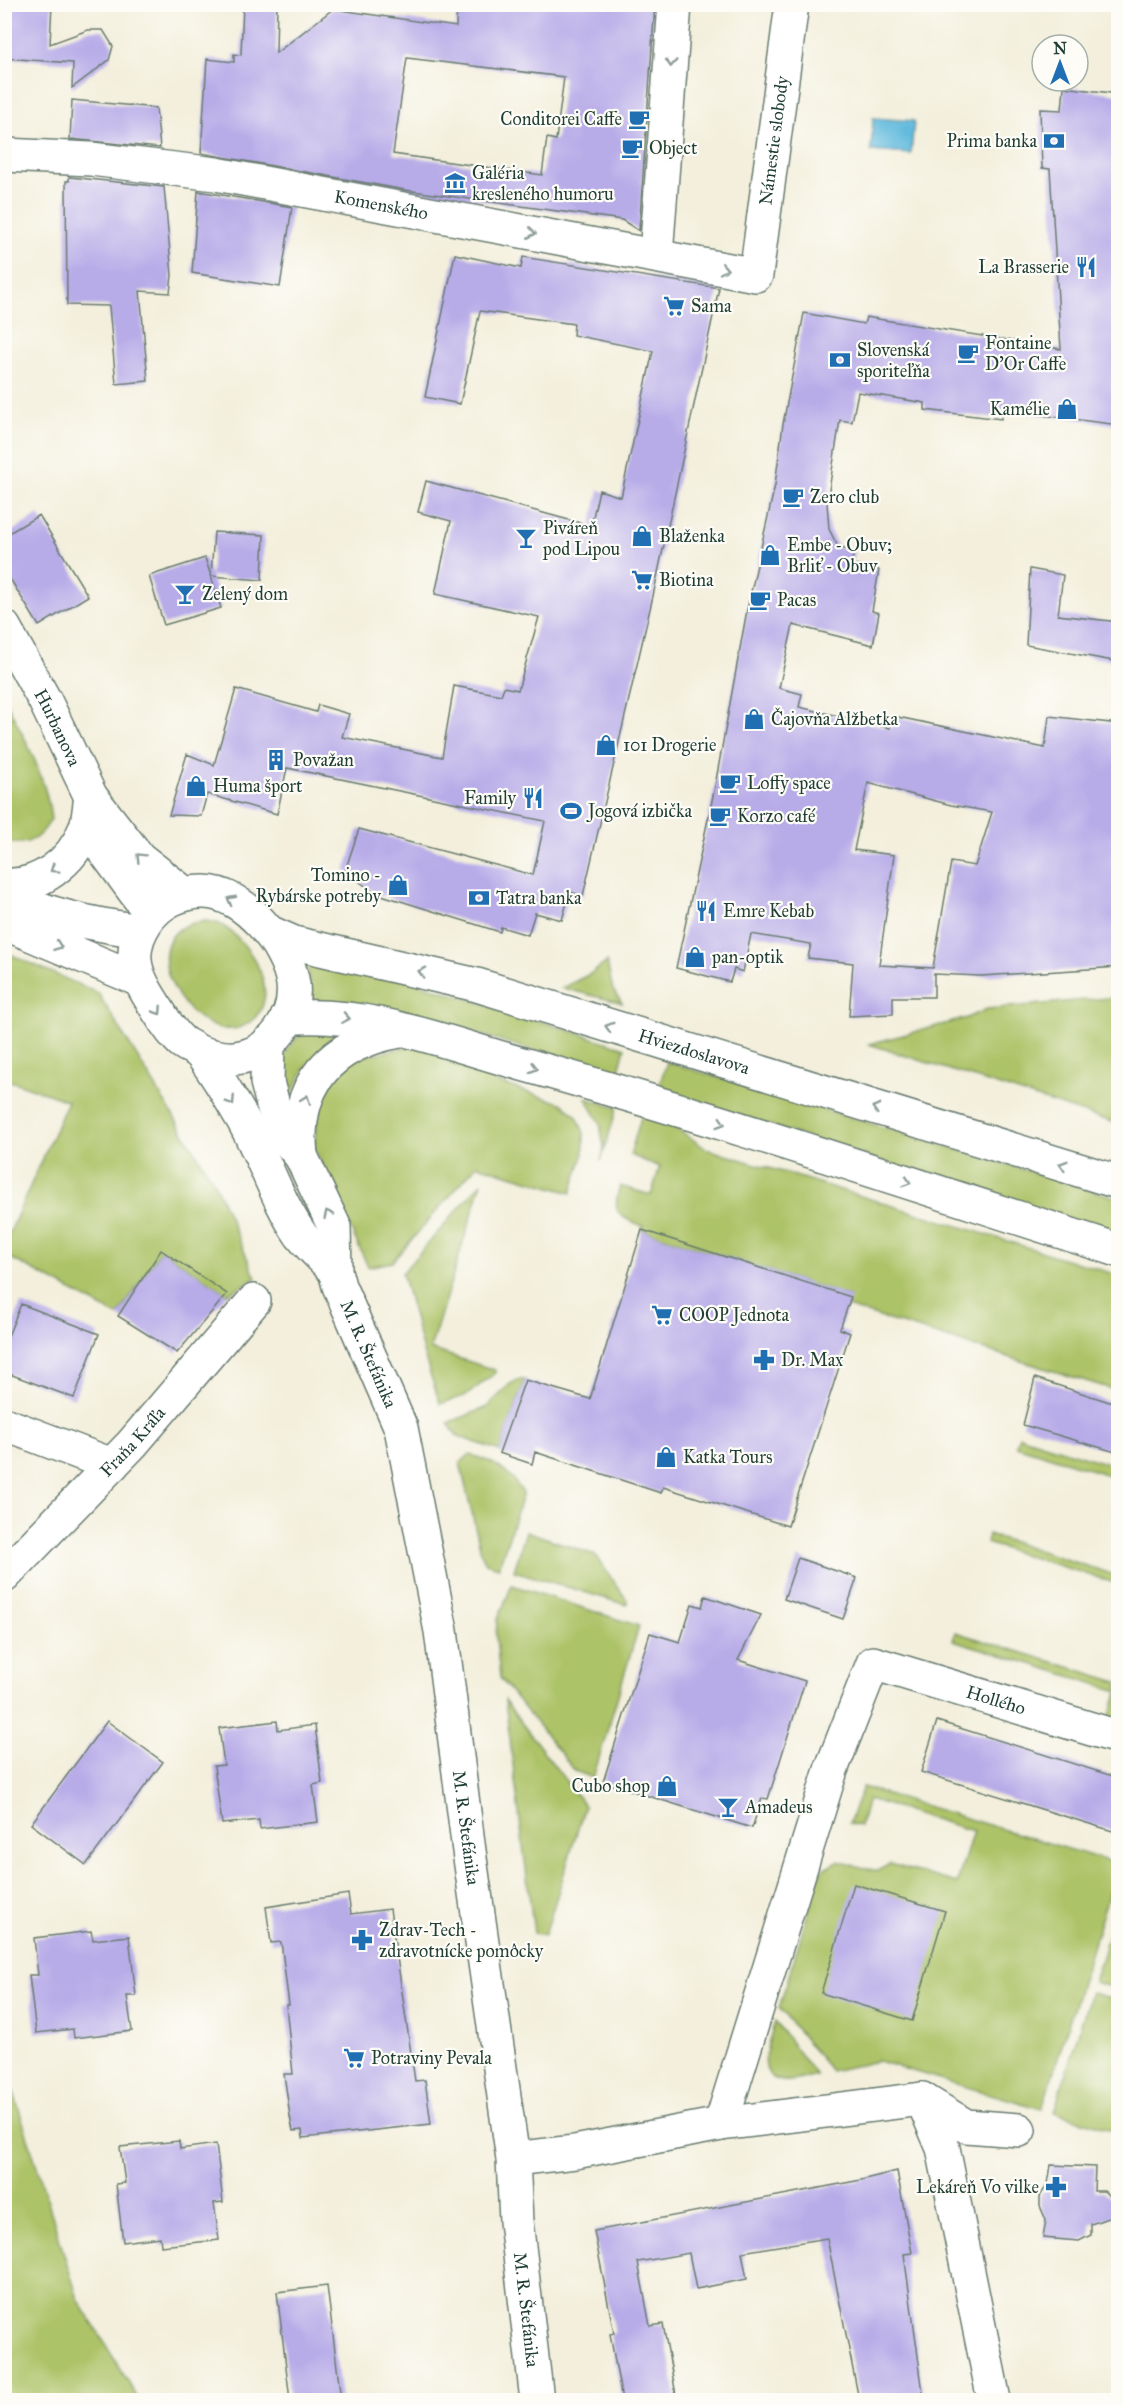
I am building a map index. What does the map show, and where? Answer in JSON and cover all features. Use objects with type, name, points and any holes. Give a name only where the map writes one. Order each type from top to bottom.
[{"type":"street","points":[[656,255],[675,4]]},
{"type":"street","name":"Námestie slobody","points":[[756,275],[792,4]]},
{"type":"street","name":"Komenského","points":[[4,155],[91,159],[216,174],[756,275]]},
{"type":"street","name":"Hurbanova","points":[[4,627],[45,701],[89,812],[146,922]]},
{"type":"street","points":[[4,885],[37,880],[60,867],[76,849],[89,812]]},
{"type":"street","name":"Hurbanova","points":[[89,812],[139,858],[185,894]]},
{"type":"street","points":[[278,1031],[293,984],[288,967],[269,932],[248,910],[227,897],[206,892],[185,894],[167,902],[146,922],[134,961],[137,979],[180,1041],[199,1053],[218,1058],[237,1058],[256,1051],[278,1031],[335,1016],[405,1030],[633,1095],[1119,1250]]},
{"type":"street","points":[[4,893],[44,911],[90,924],[146,922]]},
{"type":"street","points":[[4,923],[137,979]]},
{"type":"street","name":"Hviezdoslavova","points":[[269,932],[294,943],[477,985],[1119,1182]]},
{"type":"street","name":"M. R. Štefánika","points":[[301,1156],[299,1133],[301,1111],[309,1089],[321,1070],[338,1054],[357,1042],[405,1030]]},
{"type":"street","name":"M. R. Štefánika","points":[[278,1031],[267,1082],[284,1136],[301,1156],[334,1226],[335,1272]]},
{"type":"street","name":"M. R. Štefánika","points":[[199,1053],[242,1118],[301,1234],[335,1272],[401,1428],[441,1631],[513,2159],[516,2221],[537,2400]]},
{"type":"street","name":"Fraňa Kráľa","points":[[4,1576],[112,1465],[254,1300]]},
{"type":"street","points":[[4,1424],[112,1465]]},
{"type":"street","name":"Hollého","points":[[722,2124],[790,1911],[831,1770],[873,1663],[1119,1737]]},
{"type":"street","points":[[513,2159],[575,2152],[722,2124],[922,2099],[966,2126],[1019,2130]]},
{"type":"street","points":[[922,2099],[943,2148],[994,2400]]},
{"type":"green space","points":[[4,698],[39,772],[51,819],[38,836],[20,843],[5,841]]},
{"type":"green space","points":[[206,921],[221,925],[244,945],[260,971],[264,985],[264,998],[260,1011],[250,1022],[229,1029],[208,1024],[189,1009],[174,989],[166,966],[167,945],[180,929]]},
{"type":"green space","points":[[5,952],[98,993],[214,1182],[256,1278],[227,1294],[161,1250],[118,1316],[5,1255],[5,1243],[68,1101],[5,1079]]},
{"type":"green space","points":[[306,959],[396,976],[625,1048],[617,1078],[504,1041],[428,1020],[312,1000]]},
{"type":"green space","points":[[607,962],[613,990],[622,1003],[562,988],[590,974]]},
{"type":"green space","points":[[1118,997],[1118,1124],[869,1044],[967,1018],[987,1009]]},
{"type":"green space","points":[[307,1031],[339,1034],[308,1064],[290,1096],[286,1097],[283,1094],[282,1075],[284,1058],[291,1044]]},
{"type":"green space","points":[[412,1046],[433,1050],[496,1082],[561,1103],[577,1116],[584,1133],[584,1153],[571,1193],[477,1165],[392,1262],[368,1267],[314,1147],[320,1091],[351,1059]]},
{"type":"green space","points":[[667,1062],[1118,1198],[1118,1239],[658,1089]]},
{"type":"green space","points":[[586,1098],[617,1108],[601,1161],[604,1148],[600,1123]]},
{"type":"green space","points":[[642,1114],[665,1121],[707,1149],[1118,1275],[1118,1391],[847,1307],[850,1297],[642,1230],[643,1226],[619,1213],[616,1203],[620,1186],[651,1195],[660,1167],[630,1155]]},
{"type":"green space","points":[[482,1182],[430,1349],[495,1370],[495,1373],[467,1395],[440,1404],[402,1273]]},
{"type":"green space","points":[[518,1380],[525,1380],[500,1451],[457,1436],[448,1423],[487,1407],[510,1384]]},
{"type":"green space","points":[[1019,1436],[1118,1467],[1118,1478],[1016,1446]]},
{"type":"green space","points":[[469,1455],[486,1460],[500,1468],[513,1479],[523,1493],[499,1567],[486,1563],[482,1556],[460,1463]]},
{"type":"green space","points":[[526,1531],[595,1555],[627,1600],[627,1605],[514,1571]]},
{"type":"green space","points":[[988,1534],[1118,1576],[1118,1584],[986,1543]]},
{"type":"green space","points":[[512,1585],[639,1626],[593,1778],[575,1771],[500,1678],[496,1637],[497,1621]]},
{"type":"green space","points":[[955,1632],[1118,1682],[1118,1691],[953,1640]]},
{"type":"green space","points":[[1118,1691],[1118,1720],[1108,1720]]},
{"type":"green space","points":[[505,1701],[585,1806],[545,1935],[534,1933]]},
{"type":"green space","points":[[863,1787],[1118,1864],[1042,2109],[878,2061],[831,2071],[779,2008],[821,1870],[838,1861],[877,1871],[890,1864],[957,1883],[973,1831],[868,1799],[860,1826],[849,1823]]},
{"type":"green space","points":[[1118,1905],[1118,1989],[1094,1982]]},
{"type":"green space","points":[[1091,1992],[1118,2001],[1118,2132],[1054,2112]]},
{"type":"green space","points":[[775,2022],[816,2075],[788,2081],[774,2078],[768,2073],[767,2047]]},
{"type":"green space","points":[[5,2064],[78,2299],[139,2400],[5,2400]]},
{"type":"water","points":[[873,118],[914,121],[911,154],[871,151]]},
{"type":"building","points":[[4,4],[52,4],[50,44],[88,30],[103,30],[113,46],[109,60],[72,88],[73,63],[4,58]]},
{"type":"building","points":[[243,4],[277,4],[276,53],[333,9],[456,27],[457,4],[655,4],[639,231],[622,220],[405,190],[201,153],[207,59],[234,62],[234,54],[241,55]],"holes":[[[407,58],[564,77],[556,140],[547,138],[542,175],[393,154]]]},
{"type":"building","points":[[1090,90],[1119,94],[1119,425],[1002,410],[1001,419],[925,410],[925,403],[858,392],[852,422],[840,420],[827,503],[829,529],[838,547],[854,552],[851,564],[879,570],[872,611],[879,613],[873,645],[793,625],[779,688],[802,694],[799,707],[890,728],[893,716],[1045,748],[1049,716],[1119,724],[1119,967],[981,976],[934,974],[934,997],[893,997],[893,1014],[849,1016],[853,963],[808,958],[811,944],[751,934],[743,972],[734,969],[730,982],[676,968],[714,791],[747,610],[775,485],[783,424],[804,313],[864,324],[866,317],[1061,349],[1050,169],[1042,168],[1040,109],[1062,110],[1063,93],[1090,93]],"holes":[[[868,783],[951,805],[992,812],[975,866],[951,862],[933,968],[879,965],[894,855],[854,850]]]},
{"type":"building","points":[[72,100],[156,108],[160,148],[70,139]]},
{"type":"building","points":[[69,177],[164,187],[172,275],[170,293],[140,291],[148,381],[116,384],[109,306],[67,305],[66,181],[69,181]]},
{"type":"building","points":[[198,191],[292,207],[280,287],[192,273]]},
{"type":"building","points":[[455,254],[521,268],[523,257],[719,288],[653,596],[583,896],[570,892],[562,920],[535,913],[528,935],[501,927],[500,932],[375,893],[345,871],[359,829],[533,875],[545,821],[287,768],[277,814],[207,794],[201,816],[169,815],[187,754],[214,765],[236,689],[316,712],[318,705],[349,714],[342,737],[442,757],[454,686],[501,695],[504,687],[518,690],[539,617],[435,594],[451,521],[418,512],[426,481],[591,526],[599,490],[621,497],[653,351],[573,335],[574,324],[480,311],[460,404],[425,397]]},
{"type":"building","points":[[39,515],[88,596],[39,626],[4,569],[4,536]]},
{"type":"building","points":[[214,532],[264,535],[262,580],[211,576]]},
{"type":"building","points":[[205,558],[221,608],[164,625],[149,576]]},
{"type":"building","points":[[1030,569],[1063,575],[1058,615],[1119,622],[1119,662],[1026,645]]},
{"type":"building","points":[[642,1230],[851,1297],[840,1329],[850,1333],[788,1526],[663,1487],[661,1493],[535,1452],[532,1464],[499,1453],[525,1380],[590,1399]]},
{"type":"building","points":[[161,1250],[227,1294],[177,1353],[118,1316]]},
{"type":"building","points":[[21,1304],[99,1334],[74,1398],[4,1372],[4,1346]]},
{"type":"building","points":[[1035,1378],[1119,1405],[1119,1453],[1023,1425]]},
{"type":"building","points":[[798,1558],[857,1578],[843,1619],[784,1599]]},
{"type":"building","points":[[705,1596],[761,1615],[738,1660],[805,1681],[768,1799],[762,1798],[752,1828],[603,1782],[650,1633],[680,1642],[692,1604],[702,1607]]},
{"type":"building","points":[[107,1721],[163,1762],[86,1865],[31,1824]]},
{"type":"building","points":[[277,1721],[278,1730],[315,1725],[322,1783],[313,1785],[318,1822],[260,1829],[259,1820],[222,1824],[214,1766],[224,1765],[219,1728]]},
{"type":"building","points":[[937,1721],[1119,1778],[1119,1833],[921,1772]]},
{"type":"building","points":[[854,1884],[945,1911],[912,2021],[821,1993]]},
{"type":"building","points":[[348,1894],[351,1914],[390,1909],[415,2081],[425,2080],[431,2124],[303,2138],[302,2130],[293,2131],[290,2116],[284,2074],[293,2074],[286,2005],[289,2005],[281,1942],[271,1943],[266,1907]]},
{"type":"building","points":[[91,1931],[93,1940],[129,1936],[136,1996],[127,1996],[132,2031],[74,2038],[73,2029],[36,2033],[29,1975],[38,1975],[34,1938]]},
{"type":"building","points":[[179,2141],[180,2149],[216,2144],[223,2202],[214,2203],[219,2240],[161,2246],[160,2237],[123,2242],[116,2184],[125,2183],[120,2147]]},
{"type":"building","points":[[1051,2165],[1095,2167],[1094,2191],[1104,2191],[1119,2206],[1119,2214],[1091,2224],[1091,2235],[1079,2241],[1043,2238],[1046,2220],[1040,2206],[1040,2196],[1048,2184]]},
{"type":"building","points":[[897,2171],[912,2253],[904,2254],[924,2400],[859,2400],[827,2238],[742,2252],[747,2279],[696,2289],[689,2253],[638,2262],[650,2326],[663,2324],[677,2400],[622,2400],[610,2334],[614,2333],[594,2231],[861,2180]]},
{"type":"building","points":[[327,2286],[341,2400],[290,2400],[277,2292]]},
{"type":"place","name":"Conditorei Caffe","points":[[639,119]]},
{"type":"place","name":"Prima banka","points":[[1054,141]]},
{"type":"place","name":"Object","points":[[632,148]]},
{"type":"place","name":"Galéria kresleného humoru","points":[[455,183]]},
{"type":"place","name":"La Brasserie","points":[[1086,267]]},
{"type":"place","name":"Sama","points":[[674,306]]},
{"type":"place","name":"Fontaine D'Or Caffe","points":[[968,353]]},
{"type":"place","name":"Slovenská sporiteľňa","points":[[840,360]]},
{"type":"place","name":"Kamélie","points":[[1067,409]]},
{"type":"place","name":"Zero club","points":[[793,497]]},
{"type":"place","name":"Blaženka","points":[[642,536]]},
{"type":"place","name":"Piváreň pod Lipou","points":[[526,538]]},
{"type":"place","name":"Embe - Obuv; Brliť - Obuv","points":[[770,555]]},
{"type":"place","name":"Biotina","points":[[642,580]]},
{"type":"place","name":"Zelený dom","points":[[185,594]]},
{"type":"place","name":"Pacas","points":[[760,600]]},
{"type":"place","name":"Čajovňa Alžbetka","points":[[754,719]]},
{"type":"place","name":"101 Drogerie","points":[[606,745]]},
{"type":"place","name":"Považan","points":[[276,760]]},
{"type":"place","name":"Loffy space","points":[[730,783]]},
{"type":"place","name":"Huma šport","points":[[196,786]]},
{"type":"place","name":"Family","points":[[533,798]]},
{"type":"place","name":"Jogová izbička","points":[[571,811]]},
{"type":"place","name":"Korzo café","points":[[720,816]]},
{"type":"place","name":"Tomino - Rybárske potreby","points":[[398,885]]},
{"type":"place","name":"Tatra banka","points":[[479,898]]},
{"type":"place","name":"Emre Kebab","points":[[706,911]]},
{"type":"place","name":"pan-optik","points":[[695,957]]},
{"type":"place","name":"COOP Jednota","points":[[662,1315]]},
{"type":"place","name":"Dr. Max","points":[[764,1360]]},
{"type":"place","name":"Katka Tours","points":[[666,1457]]},
{"type":"place","name":"Cubo shop","points":[[667,1786]]},
{"type":"place","name":"Amadeus","points":[[728,1807]]},
{"type":"place","name":"Zdrav-Tech - zdravotnícke pomôcky","points":[[362,1940]]},
{"type":"place","name":"Potraviny Pevala","points":[[354,2058]]},
{"type":"place","name":"Lekáreň Vo vilke","points":[[1056,2187]]}]
